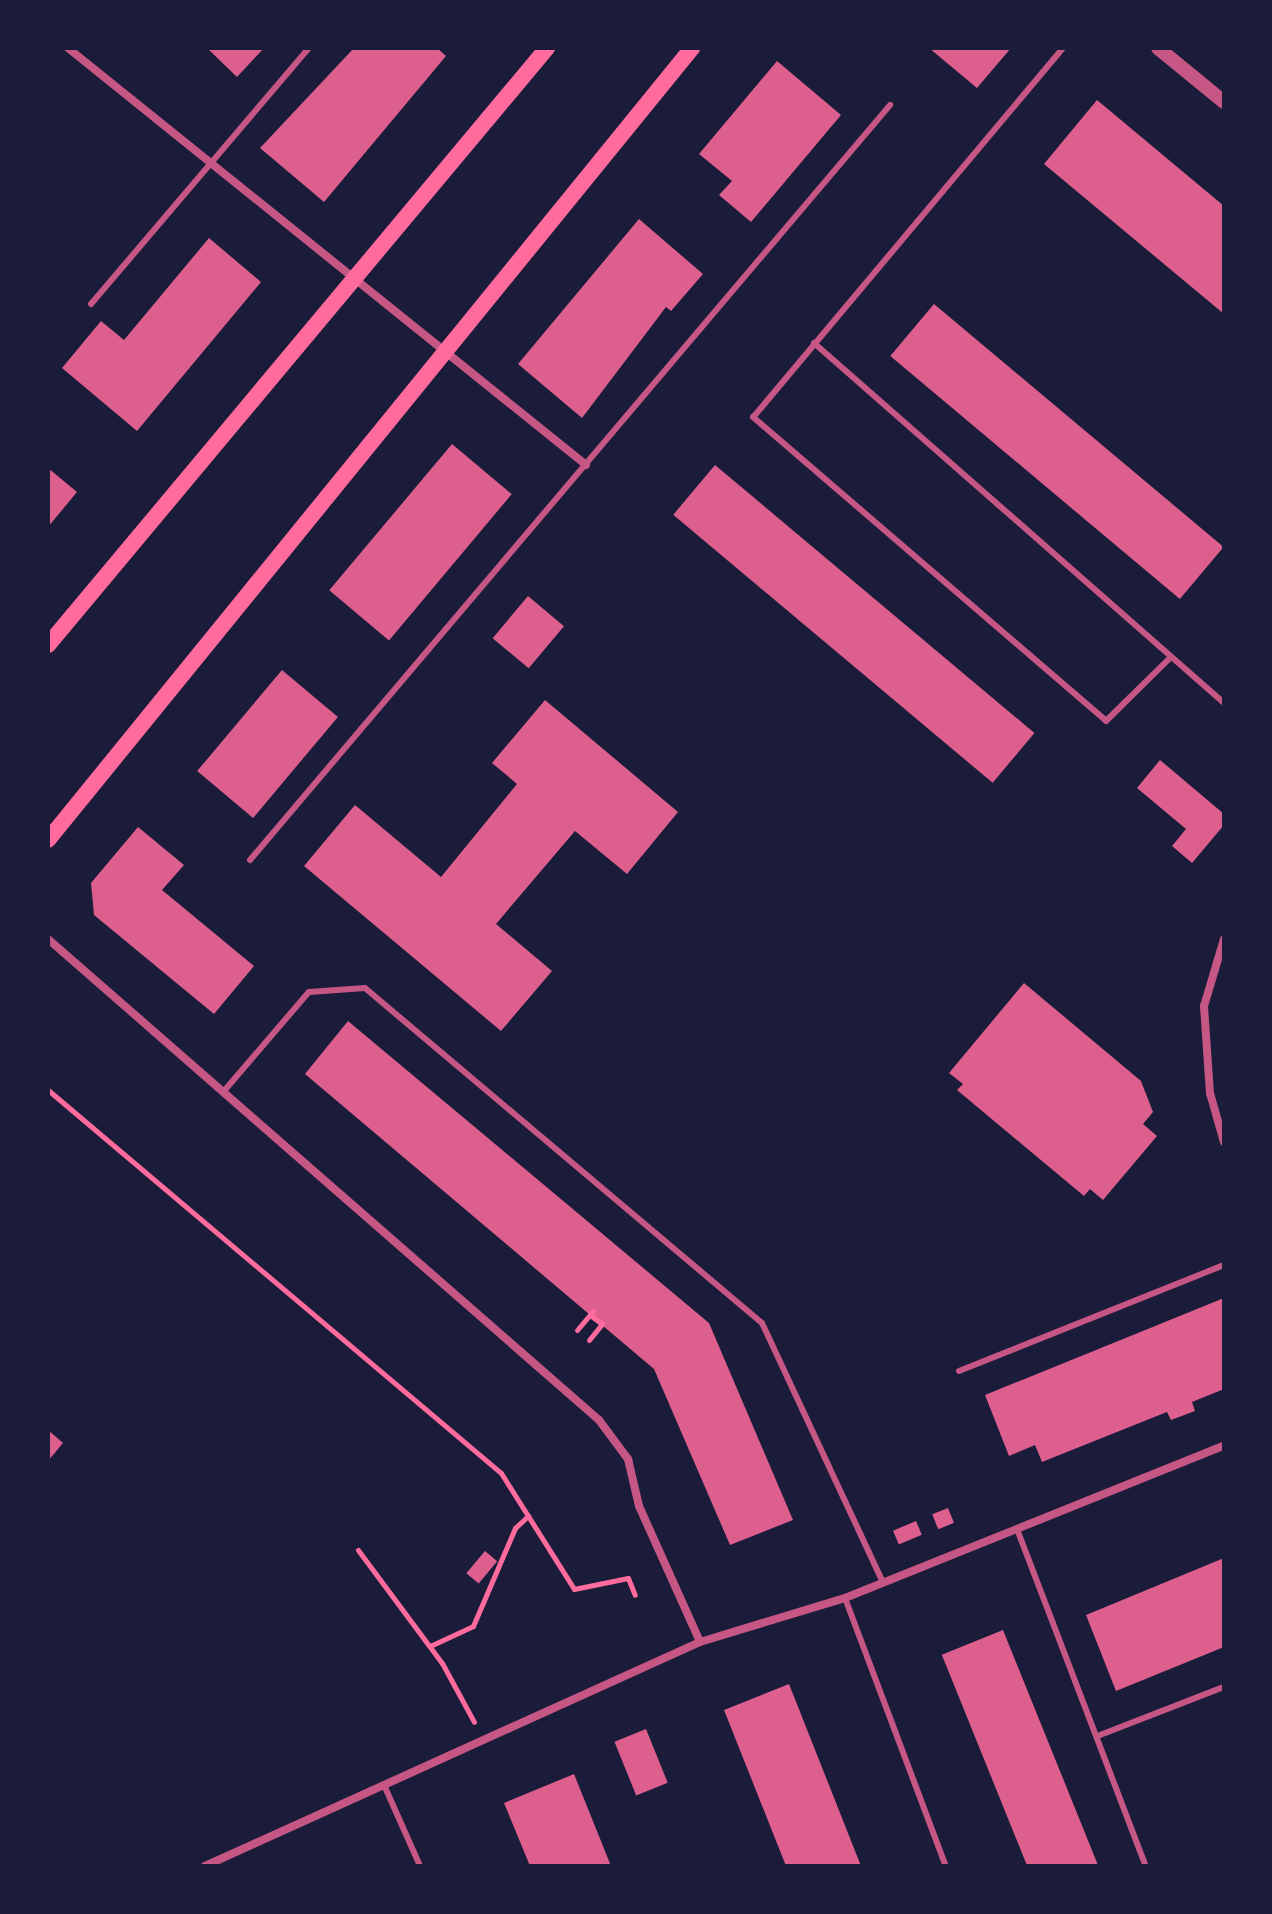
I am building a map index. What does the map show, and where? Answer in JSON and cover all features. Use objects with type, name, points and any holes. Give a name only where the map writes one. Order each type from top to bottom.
[{"type":"main road","points":[[48,645],[547,48]]},
{"type":"main road","points":[[48,840],[692,48]]},
{"type":"street","points":[[68,48],[586,465]]},
{"type":"street","points":[[1158,48],[1224,102]]},
{"type":"street","points":[[48,939],[599,1420],[628,1459],[639,1506],[700,1642]]},
{"type":"street","points":[[1224,939],[1204,1006],[1210,1093],[1224,1142]]},
{"type":"street","points":[[205,1866],[700,1642],[845,1598],[1224,1446]]},
{"type":"lane","points":[[91,304],[207,160],[309,48]]},
{"type":"lane","points":[[1063,48],[753,417],[1106,721],[1171,657]]},
{"type":"lane","points":[[250,860],[890,105]]},
{"type":"lane","points":[[814,343],[1224,703]]},
{"type":"lane","points":[[224,1091],[309,992],[365,988],[762,1323],[883,1583]]},
{"type":"lane","points":[[959,1371],[1224,1265]]},
{"type":"lane","points":[[1017,1529],[1100,1735],[1146,1866]]},
{"type":"lane","points":[[845,1598],[946,1866]]},
{"type":"lane","points":[[1100,1735],[1224,1687]]},
{"type":"lane","points":[[384,1785],[420,1866]]},
{"type":"path","points":[[48,1090],[501,1473],[574,1589],[628,1578],[635,1595]]},
{"type":"path","points":[[577,1330],[592,1313],[602,1324],[589,1340]]},
{"type":"path","points":[[430,1646],[473,1626],[515,1528],[528,1516]]},
{"type":"path","points":[[358,1550],[430,1646],[484,1740]]},
{"type":"building","points":[[207,48],[264,48],[237,77]]},
{"type":"building","points":[[354,48],[437,48],[446,56],[324,202],[260,148]]},
{"type":"building","points":[[929,48],[1011,48],[977,88]]},
{"type":"building","points":[[777,61],[841,115],[751,222],[719,195],[732,181],[699,154]]},
{"type":"building","points":[[1097,100],[1224,206],[1224,314],[1044,164]]},
{"type":"building","points":[[639,219],[703,274],[671,311],[666,307],[582,418],[518,364]]},
{"type":"building","points":[[209,238],[261,282],[137,431],[62,368],[101,321],[124,340]]},
{"type":"building","points":[[934,304],[1224,547],[1180,599],[890,356]]},
{"type":"building","points":[[452,444],[512,494],[389,640],[329,590]]},
{"type":"building","points":[[715,465],[1034,733],[993,783],[673,515]]},
{"type":"building","points":[[48,468],[77,492],[48,527]]},
{"type":"building","points":[[528,596],[564,626],[529,668],[493,638]]},
{"type":"building","points":[[282,670],[338,717],[253,818],[197,771]]},
{"type":"building","points":[[545,700],[678,812],[627,874],[575,831],[496,924],[552,971],[501,1031],[304,866],[355,805],[441,877],[517,784],[492,763]]},
{"type":"building","points":[[1160,760],[1224,814],[1224,825],[1192,863],[1172,846],[1186,829],[1137,788]]},
{"type":"building","points":[[138,827],[184,865],[162,890],[254,966],[214,1014],[94,915],[91,883]]},
{"type":"building","points":[[1024,983],[1141,1081],[1153,1112],[1143,1124],[1157,1136],[1103,1200],[1090,1189],[1084,1196],[957,1090],[963,1084],[949,1073]]},
{"type":"building","points":[[348,1021],[709,1323],[793,1520],[730,1545],[654,1369],[305,1074]]},
{"type":"building","points":[[1224,1298],[1224,1389],[1192,1402],[1195,1411],[1171,1420],[1167,1412],[1042,1462],[1035,1445],[1009,1456],[985,1395]]},
{"type":"building","points":[[48,1430],[63,1443],[48,1461]]},
{"type":"building","points":[[948,1508],[954,1523],[938,1529],[932,1514]]},
{"type":"building","points":[[916,1521],[922,1535],[899,1545],[893,1531]]},
{"type":"building","points":[[485,1551],[497,1561],[479,1583],[466,1573]]},
{"type":"building","points":[[1224,1558],[1224,1647],[1116,1691],[1086,1615]]},
{"type":"building","points":[[1003,1630],[1098,1866],[1027,1866],[942,1655]]},
{"type":"building","points":[[789,1684],[861,1866],[786,1866],[724,1710]]},
{"type":"building","points":[[646,1729],[668,1783],[636,1796],[614,1742]]},
{"type":"building","points":[[574,1774],[611,1866],[530,1866],[504,1803]]}]
